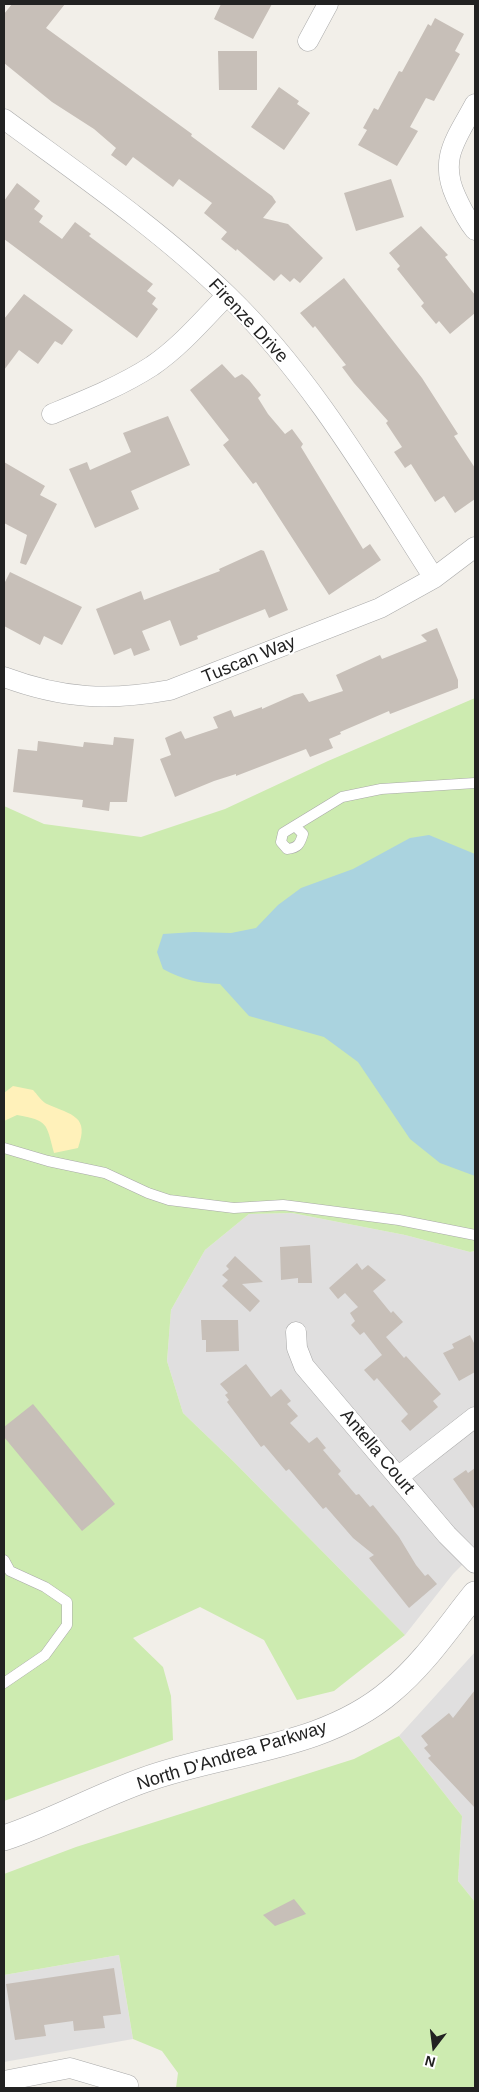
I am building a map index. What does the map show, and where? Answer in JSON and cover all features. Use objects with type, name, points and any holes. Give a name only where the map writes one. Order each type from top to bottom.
[{"type":"street","points":[[308,41],[328,4]]},
{"type":"street","points":[[475,104],[450,152],[442,180],[475,230]]},
{"type":"street","name":"Firenze Drive","points":[[4,119],[135,216],[183,255],[227,295],[267,338],[304,384],[434,578]]},
{"type":"street","points":[[52,414],[124,382],[153,365],[180,343],[227,295]]},
{"type":"street","name":"Tuscan Way","points":[[4,677],[30,687],[65,695],[100,698],[136,696],[170,690],[380,608],[434,578],[475,547]]},
{"type":"street","name":"Antella Court","points":[[296,1332],[297,1348],[304,1366],[447,1535],[475,1563]]},
{"type":"street","points":[[398,1477],[475,1417]]},
{"type":"street","name":"North D'Andrea Parkway","points":[[4,1838],[28,1830],[144,1780],[298,1739],[354,1716],[400,1684],[475,1594]]},
{"type":"street","points":[[4,2081],[70,2068],[128,2085]]},
{"type":"lane","points":[[295,826],[342,796],[382,788],[475,783]]},
{"type":"lane","points":[[4,1148],[48,1161],[105,1173],[148,1193],[169,1200],[234,1208],[283,1205],[399,1220],[475,1235]]},
{"type":"lane","points":[[4,1560],[10,1571],[45,1587],[67,1602],[67,1625],[45,1655],[4,1683]]},
{"type":"shaded area","points":[[292,1213],[405,1235],[470,1252],[475,1251],[475,1552],[453,1574],[405,1635],[183,1413],[167,1361],[171,1310],[205,1250],[249,1214]]},
{"type":"shaded area","points":[[475,1652],[475,1902],[458,1881],[462,1816],[399,1736]]},
{"type":"shaded area","points":[[119,1955],[133,2039],[4,2062],[4,1975]]},
{"type":"green space","points":[[475,698],[475,1251],[470,1252],[405,1235],[292,1213],[249,1214],[205,1250],[171,1310],[167,1361],[183,1413],[405,1635],[334,1691],[297,1700],[264,1640],[200,1607],[133,1638],[163,1667],[171,1696],[173,1740],[4,1801],[4,806],[44,824],[141,837],[225,809],[328,761]]},
{"type":"green space","points":[[399,1736],[462,1816],[458,1881],[475,1902],[475,2088],[176,2088],[178,2073],[162,2051],[133,2039],[119,1955],[4,1975],[4,1874],[76,1847],[354,1759]]},
{"type":"sand","points":[[13,1086],[33,1090],[45,1103],[76,1118],[82,1129],[78,1148],[54,1153],[47,1129],[40,1121],[17,1115],[4,1121],[4,1093]]},
{"type":"water","points":[[429,835],[475,854],[475,1176],[440,1163],[410,1139],[358,1062],[324,1037],[249,1016],[220,984],[191,980],[163,969],[157,952],[163,934],[194,932],[231,933],[256,928],[278,905],[301,888],[353,869],[410,838]]},
{"type":"building","points":[[12,4],[65,4],[46,28],[192,134],[191,136],[272,196],[276,202],[263,218],[288,224],[323,258],[300,283],[294,278],[290,282],[281,274],[274,281],[237,249],[236,251],[221,239],[227,232],[204,213],[212,203],[179,179],[173,187],[133,157],[126,166],[111,155],[116,148],[94,129],[52,102],[4,63],[4,14]]},
{"type":"building","points":[[221,4],[272,4],[253,39],[214,19]]},
{"type":"building","points":[[435,18],[464,34],[455,51],[460,54],[434,101],[426,98],[410,127],[418,131],[397,166],[358,145],[367,130],[363,128],[374,108],[378,110],[399,71],[402,72],[428,24],[431,26]]},
{"type":"building","points":[[218,51],[257,51],[257,90],[219,90]]},
{"type":"building","points":[[279,87],[299,101],[297,104],[310,113],[284,150],[251,127]]},
{"type":"building","points":[[391,179],[404,217],[356,231],[344,193]]},
{"type":"building","points":[[17,183],[40,201],[34,209],[43,216],[39,222],[62,239],[75,222],[91,234],[89,236],[153,284],[147,291],[156,298],[152,304],[158,309],[137,338],[4,239],[4,201]]},
{"type":"building","points":[[421,226],[448,255],[445,257],[475,295],[475,313],[450,334],[439,321],[436,324],[421,306],[424,303],[397,269],[400,266],[389,253]]},
{"type":"building","points":[[344,278],[422,378],[458,434],[454,436],[475,468],[475,499],[455,513],[444,496],[435,502],[411,464],[405,468],[394,452],[402,447],[386,423],[388,421],[354,383],[342,367],[346,365],[315,326],[313,328],[300,313]]},
{"type":"building","points":[[24,294],[73,330],[62,345],[55,341],[38,364],[19,350],[4,370],[4,319]]},
{"type":"building","points":[[222,364],[235,378],[242,374],[249,380],[261,395],[258,398],[268,414],[285,434],[292,429],[303,444],[301,447],[363,549],[370,544],[381,560],[329,595],[256,482],[253,484],[223,445],[229,440],[190,390]]},
{"type":"building","points":[[168,416],[190,465],[131,491],[139,509],[95,528],[69,469],[87,462],[90,470],[131,452],[123,433]]},
{"type":"building","points":[[4,462],[45,486],[40,495],[57,504],[26,565],[20,563],[27,535],[4,523]]},
{"type":"building","points":[[261,550],[264,551],[288,610],[269,618],[265,609],[197,636],[198,639],[180,646],[170,620],[142,631],[150,650],[134,656],[131,648],[114,655],[96,609],[141,591],[144,600],[220,571],[219,569]]},
{"type":"building","points":[[10,572],[82,607],[62,645],[44,636],[40,645],[4,626],[4,584]]},
{"type":"building","points":[[437,628],[458,680],[458,688],[390,714],[389,711],[340,732],[341,734],[329,739],[333,748],[310,757],[306,749],[236,776],[236,774],[214,781],[175,797],[160,759],[171,755],[165,738],[181,731],[185,739],[218,728],[213,717],[231,710],[234,717],[262,707],[262,709],[294,695],[303,693],[309,702],[343,691],[336,675],[380,655],[382,659],[427,641],[421,635]]},
{"type":"building","points":[[114,737],[134,739],[127,802],[110,802],[109,811],[82,807],[83,800],[13,792],[18,749],[37,751],[38,741],[83,747],[84,742],[113,745]]},
{"type":"building","points":[[310,1245],[312,1283],[298,1283],[298,1278],[281,1280],[280,1247]]},
{"type":"building","points":[[235,1256],[263,1282],[242,1284],[260,1301],[250,1312],[222,1286],[228,1280],[222,1275],[229,1269],[226,1266]]},
{"type":"building","points":[[357,1263],[362,1270],[368,1265],[386,1280],[373,1291],[391,1313],[393,1311],[403,1322],[386,1337],[404,1358],[406,1356],[441,1394],[433,1401],[438,1407],[410,1431],[401,1421],[408,1414],[377,1378],[374,1381],[364,1370],[382,1355],[364,1332],[360,1335],[351,1325],[355,1321],[350,1313],[358,1307],[345,1293],[338,1299],[329,1288]]},
{"type":"building","points":[[201,1320],[238,1320],[239,1351],[206,1352],[206,1340],[202,1340]]},
{"type":"building","points":[[470,1335],[475,1345],[475,1372],[459,1381],[443,1353],[454,1348],[452,1344]]},
{"type":"building","points":[[246,1364],[271,1397],[281,1389],[291,1401],[287,1404],[298,1416],[290,1423],[309,1443],[317,1437],[326,1448],[323,1450],[341,1471],[338,1474],[356,1495],[359,1494],[370,1507],[373,1505],[399,1537],[416,1565],[425,1576],[428,1574],[437,1584],[409,1608],[369,1558],[374,1555],[353,1538],[326,1507],[323,1509],[289,1469],[286,1471],[264,1445],[261,1447],[227,1402],[229,1400],[225,1395],[228,1393],[220,1384]]},
{"type":"building","points":[[33,1404],[115,1504],[82,1531],[4,1437],[4,1427]]},
{"type":"building","points":[[475,1468],[475,1510],[453,1479],[466,1470],[468,1473]]},
{"type":"building","points":[[475,1690],[475,1808],[428,1758],[431,1756],[424,1748],[428,1745],[421,1736],[449,1713],[453,1718]]},
{"type":"building","points":[[294,1899],[306,1914],[275,1926],[263,1915]]},
{"type":"building","points":[[114,1968],[121,2014],[103,2016],[105,2028],[74,2031],[73,2021],[44,2025],[46,2036],[15,2040],[6,1984]]}]
